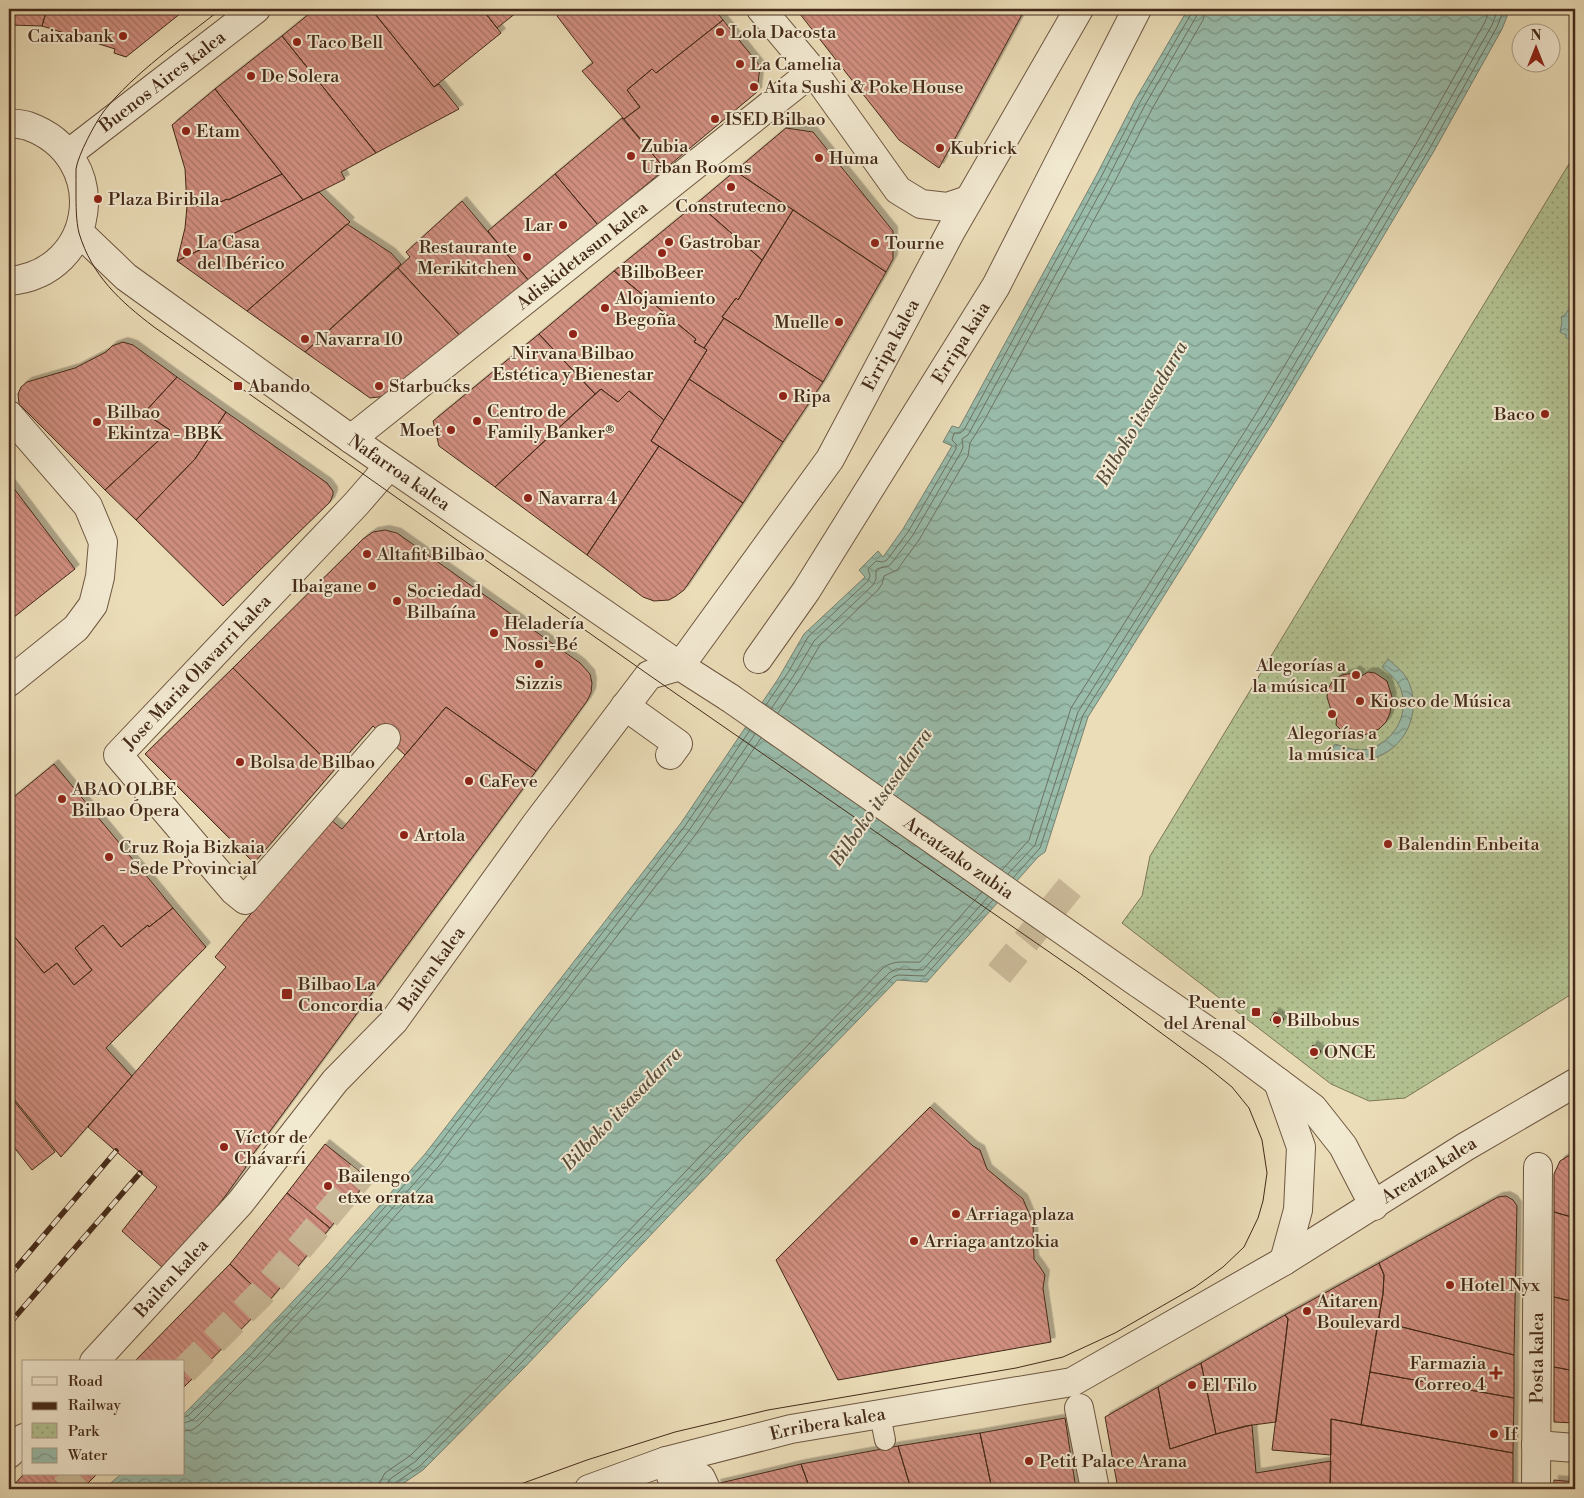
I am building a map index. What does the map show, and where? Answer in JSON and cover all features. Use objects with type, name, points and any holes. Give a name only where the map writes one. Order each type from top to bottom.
[{"type":"street","name":"Buenos Aires kalea","points":[[68,154],[256,9]]},
{"type":"street","points":[[761,9],[813,71],[898,190],[921,204],[947,207],[968,200]]},
{"type":"street","name":"Erripa kalea","points":[[680,666],[830,459],[968,200],[1079,9]]},
{"type":"street","name":"Erripa kaia","points":[[758,659],[806,591],[996,286],[1137,9]]},
{"type":"street","name":"Adiskidetasun kalea","points":[[351,439],[813,71]]},
{"type":"street","points":[[9,124],[26,126],[50,136],[68,154],[76,167],[83,188],[84,210],[79,232],[66,253],[47,270],[24,279],[9,281]]},
{"type":"street","name":"Nafarroa kalea","points":[[79,232],[126,277],[351,439],[680,666],[730,698]]},
{"type":"street","points":[[9,415],[88,506],[103,542],[100,577],[93,605],[76,628],[9,682]]},
{"type":"street","name":"Jose Maria Olavarri kalea","points":[[386,738],[245,900],[234,891],[118,755],[357,504],[389,466]]},
{"type":"street","name":"Bailen kalea","points":[[96,1360],[240,1203],[335,1081],[394,1021],[536,824],[649,675],[680,666]]},
{"type":"street","name":"Areatzako zubia","points":[[730,698],[1232,1047],[1278,1082]]},
{"type":"street","points":[[625,706],[678,744],[670,755]]},
{"type":"street","points":[[1278,1082],[1313,1108],[1343,1146],[1374,1206]]},
{"type":"street","points":[[1278,1082],[1301,1147],[1298,1210],[1284,1261]]},
{"type":"street","name":"Areatza kalea","points":[[1072,1382],[1284,1261],[1465,1147],[1575,1083]]},
{"type":"street","name":"Posta kalea","points":[[1536,1489],[1538,1167]]},
{"type":"street","name":"Erribera kalea","points":[[589,1489],[666,1461],[791,1429],[882,1428],[1072,1382]]},
{"type":"street","points":[[1079,1408],[1095,1489]]},
{"type":"street","points":[[9,1454],[22,1440]]},
{"type":"street","points":[[1536,1445],[1575,1448]]},
{"type":"street","points":[[666,1461],[674,1485],[701,1478],[706,1489]]},
{"type":"green space","points":[[1575,154],[1575,992],[1405,1098],[1369,1101],[1331,1084],[1122,923],[1142,896],[1150,856]]},
{"type":"water","name":"Bilboko itsasadarra","points":[[1188,9],[1510,9],[1502,29],[1434,151],[1273,422],[1088,717],[1045,852],[1038,857],[927,982],[897,980],[522,1370],[423,1470],[395,1489],[104,1489],[119,1476],[185,1476],[185,1413],[328,1264],[425,1154],[681,823],[778,679],[804,634],[865,577],[859,570],[878,551],[883,557],[903,529],[952,446],[943,442],[952,426],[959,428],[1096,176],[1135,100]]},
{"type":"water","points":[[1573,306],[1575,306],[1575,343],[1573,344],[1571,339],[1566,338],[1566,335],[1560,332],[1561,317],[1568,310],[1571,311]]},
{"type":"water","points":[[1388,659],[1406,677],[1413,698],[1413,710],[1405,734],[1398,743],[1377,757],[1355,760],[1330,753],[1335,744],[1358,750],[1372,748],[1390,737],[1396,728],[1401,719],[1403,698],[1398,684],[1382,667]]},
{"type":"building","points":[[9,9],[47,9],[42,26],[9,25]]},
{"type":"building","points":[[47,9],[186,9],[126,57],[114,53],[115,49],[42,26]]},
{"type":"building","points":[[315,9],[371,9],[434,87],[439,84],[459,109],[376,153],[282,36]]},
{"type":"building","points":[[371,9],[482,9],[501,33],[434,87]]},
{"type":"building","points":[[482,9],[521,9],[497,28]]},
{"type":"building","points":[[565,9],[714,9],[723,20],[656,73],[652,69],[627,90],[640,107],[624,119],[582,71],[593,63],[557,16]]},
{"type":"building","points":[[796,9],[1025,9],[939,168],[899,140]]},
{"type":"building","points":[[723,20],[760,66],[757,92],[665,169],[624,119],[640,107],[627,90],[652,69],[656,73]]},
{"type":"building","points":[[282,36],[376,153],[341,172],[345,179],[303,200],[215,89]]},
{"type":"building","points":[[215,89],[282,174],[212,206],[187,206],[185,169],[172,125]]},
{"type":"building","points":[[622,118],[665,169],[598,225],[555,174]]},
{"type":"building","points":[[786,128],[813,132],[893,231],[893,259],[886,272],[735,171]]},
{"type":"building","points":[[735,171],[793,210],[762,260],[697,203]]},
{"type":"building","points":[[282,174],[303,200],[177,261],[185,228],[187,206],[212,206]]},
{"type":"building","points":[[555,174],[598,225],[530,282],[488,231]]},
{"type":"building","points":[[319,192],[350,222],[247,311],[177,261]]},
{"type":"building","points":[[462,201],[530,282],[463,339],[398,268],[410,257],[406,252]]},
{"type":"building","points":[[697,203],[762,260],[738,300],[736,298],[722,317],[724,318],[704,348],[694,342],[696,339],[614,271]]},
{"type":"building","points":[[793,210],[886,272],[823,382],[722,317],[736,298],[738,300]]},
{"type":"building","points":[[347,224],[391,253],[401,264],[305,352],[247,311]]},
{"type":"building","points":[[398,268],[463,339],[396,395],[370,398],[305,352]]},
{"type":"building","points":[[614,271],[696,339],[694,342],[707,350],[664,420],[629,391],[618,402],[601,389],[595,394],[539,334]]},
{"type":"building","points":[[724,318],[823,382],[783,442],[689,379],[707,350],[704,348]]},
{"type":"building","points":[[539,334],[595,394],[495,487],[439,446],[433,421]]},
{"type":"building","name":"Bilbao Ekintza - BBK","points":[[123,342],[133,345],[177,377],[144,413],[170,430],[105,490],[19,404],[18,394],[21,387],[27,382],[75,368],[106,352],[112,346]]},
{"type":"building","points":[[177,377],[226,412],[195,459],[136,520],[105,490],[170,430],[144,413]]},
{"type":"building","points":[[689,379],[783,442],[743,503],[651,441]]},
{"type":"building","points":[[601,389],[618,402],[629,391],[664,420],[651,441],[659,446],[587,555],[495,487]]},
{"type":"building","points":[[226,412],[327,483],[333,491],[333,495],[330,502],[223,606],[136,520],[195,459]]},
{"type":"building","points":[[659,446],[743,503],[684,590],[669,600],[654,601],[643,597],[587,555]]},
{"type":"building","points":[[9,482],[75,569],[9,621]]},
{"type":"building","name":"Sociedad Bilbaína","points":[[385,530],[397,533],[580,663],[590,674],[592,683],[591,693],[587,701],[536,771],[446,707],[405,755],[373,726],[335,769],[233,668],[363,539],[373,532]]},
{"type":"building","name":"Bolsa de Bilbao","points":[[233,668],[335,769],[254,863],[145,754]]},
{"type":"building","name":"Kiosco de Música","points":[[1355,670],[1361,674],[1358,678],[1368,672],[1375,673],[1387,681],[1392,697],[1390,713],[1386,722],[1379,729],[1356,736],[1344,733],[1336,725],[1337,714],[1333,719],[1328,716],[1331,710],[1327,697],[1328,689],[1332,682],[1342,675],[1353,673]]},
{"type":"building","name":"Bilbao La Concordia","points":[[446,707],[536,771],[245,1165],[246,1167],[226,1195],[164,1269],[122,1231],[157,1187],[88,1127],[226,967],[215,957],[270,891],[331,820],[342,829]]},
{"type":"building","points":[[54,764],[173,908],[121,947],[103,925],[75,948],[92,970],[74,985],[57,963],[44,973],[9,930],[9,801]]},
{"type":"building","points":[[173,908],[206,947],[106,1048],[132,1076],[61,1157],[9,1093],[9,930],[44,973],[57,963],[74,985],[92,970],[75,948],[103,925],[121,947]]},
{"type":"building","name":"Bilbobus","points":[[1275,1012],[1284,1019],[1278,1027],[1270,1020]]},
{"type":"building","name":"ONCE","points":[[1313,1045],[1321,1051],[1316,1059],[1308,1053]]},
{"type":"building","points":[[10,1096],[55,1152],[32,1170],[9,1141]]},
{"type":"building","name":"Arriaga antzokia","points":[[930,1107],[973,1146],[980,1150],[987,1169],[1023,1199],[1033,1223],[1034,1259],[1045,1275],[1043,1288],[1051,1342],[838,1380],[776,1260]]},
{"type":"building","name":"Bailengo etxe orratza","points":[[325,1144],[369,1179],[330,1228],[287,1193]]},
{"type":"building","points":[[1575,1152],[1575,1218],[1554,1212],[1554,1174],[1560,1161]]},
{"type":"building","points":[[287,1193],[330,1228],[269,1301],[230,1264]]},
{"type":"building","name":"Hotel Nyx","points":[[1506,1196],[1513,1200],[1517,1206],[1514,1355],[1378,1321],[1384,1275],[1379,1263],[1498,1197]]},
{"type":"building","points":[[1554,1212],[1575,1218],[1575,1302],[1554,1297]]},
{"type":"building","points":[[1379,1263],[1384,1275],[1383,1294],[1361,1425],[1331,1419],[1331,1455],[1272,1450],[1288,1319],[1285,1315]]},
{"type":"building","points":[[230,1264],[269,1301],[185,1386],[185,1360],[136,1360]]},
{"type":"building","points":[[1554,1297],[1575,1302],[1575,1371],[1554,1367]]},
{"type":"building","points":[[1285,1315],[1288,1319],[1276,1422],[1245,1426],[1216,1434],[1201,1363]]},
{"type":"building","points":[[1378,1321],[1514,1355],[1514,1398],[1370,1372]]},
{"type":"building","points":[[1201,1363],[1216,1434],[1170,1449],[1158,1387]]},
{"type":"building","points":[[1554,1367],[1575,1371],[1575,1423],[1554,1422]]},
{"type":"building","points":[[1370,1372],[1514,1398],[1513,1453],[1361,1425]]},
{"type":"building","points":[[1158,1387],[1170,1449],[1252,1425],[1256,1473],[1331,1461],[1330,1489],[1118,1489],[1105,1417]]},
{"type":"building","name":"Petit Palace Arana","points":[[1065,1418],[1076,1489],[992,1489],[980,1433]]},
{"type":"building","points":[[1331,1419],[1513,1453],[1513,1489],[1330,1489]]},
{"type":"building","points":[[980,1433],[992,1489],[911,1489],[898,1446]]},
{"type":"building","points":[[898,1446],[911,1489],[810,1489],[801,1464]]},
{"type":"building","points":[[801,1464],[810,1489],[718,1489],[716,1484]]},
{"type":"building","points":[[22,1476],[95,1476],[82,1489],[10,1489]]},
{"type":"building","points":[[1554,1480],[1575,1482],[1575,1489],[1554,1489]]},
{"type":"tunnel","points":[[999,974],[1072,885]]},
{"type":"tunnel","points":[[185,1370],[261,1294],[362,1174]]},
{"type":"tunnel","points":[[64,1489],[77,1476]]},
{"type":"tram line","points":[[221,9],[129,83],[104,111],[87,139],[80,156],[76,169],[76,213],[79,233],[91,262],[99,275],[119,297],[154,327],[649,675],[1081,974],[1206,1066],[1232,1087],[1249,1108],[1262,1140],[1267,1173],[1263,1201],[1258,1218],[1244,1247],[1223,1267],[1195,1287],[1115,1333],[1063,1357],[1016,1368],[768,1410],[675,1432],[587,1460],[507,1489]]},
{"type":"railway","points":[[9,1276],[116,1151]]},
{"type":"railway","points":[[9,1324],[140,1173]]},
{"type":"place","name":"Lola Dacosta","points":[[720,32]]},
{"type":"place","name":"Caixabank","points":[[123,36]]},
{"type":"place","name":"Taco Bell","points":[[297,42]]},
{"type":"place","name":"La Camelia","points":[[740,64]]},
{"type":"place","name":"De Solera","points":[[251,76]]},
{"type":"place","name":"Aita Sushi & Poke House","points":[[754,87]]},
{"type":"place","name":"ISED Bilbao","points":[[715,119]]},
{"type":"place","name":"Etam","points":[[186,131]]},
{"type":"place","name":"Kubrick","points":[[940,148]]},
{"type":"place","name":"Zubia Urban Rooms","points":[[631,156]]},
{"type":"place","name":"Huma","points":[[819,158]]},
{"type":"place","name":"Construtecno","points":[[731,187]]},
{"type":"place","name":"Plaza Biribila","points":[[98,199]]},
{"type":"place","name":"Lar","points":[[563,225]]},
{"type":"place","name":"Gastrobar","points":[[669,242]]},
{"type":"place","name":"Tourne","points":[[875,243]]},
{"type":"place","name":"La Casa del Ibérico","points":[[187,252]]},
{"type":"place","name":"BilboBeer","points":[[662,253]]},
{"type":"place","name":"Restaurante Merikitchen","points":[[527,257]]},
{"type":"place","name":"Alojamiento Begoña","points":[[605,308]]},
{"type":"place","name":"Muelle","points":[[839,322]]},
{"type":"place","name":"Nirvana Bilbao Estética y Bienestar","points":[[573,334]]},
{"type":"place","name":"Navarra 10","points":[[305,339]]},
{"type":"place","name":"Abando","points":[[238,386]]},
{"type":"place","name":"Starbucks","points":[[379,386]]},
{"type":"place","name":"Ripa","points":[[783,396]]},
{"type":"place","name":"Baco","points":[[1545,414]]},
{"type":"place","name":"Centro de Family Banker®","points":[[477,421]]},
{"type":"place","name":"Bilbao Ekintza - BBK","points":[[97,422]]},
{"type":"place","name":"Moet","points":[[451,430]]},
{"type":"place","name":"Navarra 4","points":[[528,498]]},
{"type":"place","name":"Altafit Bilbao","points":[[367,554]]},
{"type":"place","name":"Ibaigane","points":[[372,586]]},
{"type":"place","name":"Sociedad Bilbaína","points":[[397,601]]},
{"type":"place","name":"Heladería Nossi-Bé","points":[[494,633]]},
{"type":"place","name":"Sizzis","points":[[539,664]]},
{"type":"place","name":"Alegorías a la música II","points":[[1356,675]]},
{"type":"place","name":"Kiosco de Música","points":[[1360,701]]},
{"type":"place","name":"Alegorías a la música I","points":[[1332,714]]},
{"type":"place","name":"Bolsa de Bilbao","points":[[240,762]]},
{"type":"place","name":"CaFeve","points":[[469,781]]},
{"type":"place","name":"ABAO OLBE Bilbao Ópera","points":[[62,799]]},
{"type":"place","name":"Artola","points":[[404,835]]},
{"type":"place","name":"Balendin Enbeita","points":[[1388,844]]},
{"type":"place","name":"Cruz Roja Bizkaia - Sede Provincial","points":[[109,857]]},
{"type":"place","name":"Bilbao La Concordia","points":[[287,994]]},
{"type":"place","name":"Puente del Arenal","points":[[1256,1012]]},
{"type":"place","name":"Bilbobus","points":[[1277,1020]]},
{"type":"place","name":"ONCE","points":[[1314,1052]]},
{"type":"place","name":"Víctor de Chávarri","points":[[224,1147]]},
{"type":"place","name":"Bailengo etxe orratza","points":[[328,1186]]},
{"type":"place","name":"Arriaga plaza","points":[[956,1214]]},
{"type":"place","name":"Arriaga antzokia","points":[[914,1241]]},
{"type":"place","name":"Hotel Nyx","points":[[1450,1285]]},
{"type":"place","name":"Aitaren Boulevard","points":[[1307,1311]]},
{"type":"place","name":"Farmazia Correo 4","points":[[1496,1373]]},
{"type":"place","name":"El Tilo","points":[[1192,1385]]},
{"type":"place","name":"If","points":[[1494,1434]]},
{"type":"place","name":"Petit Palace Arana","points":[[1029,1461]]}]
